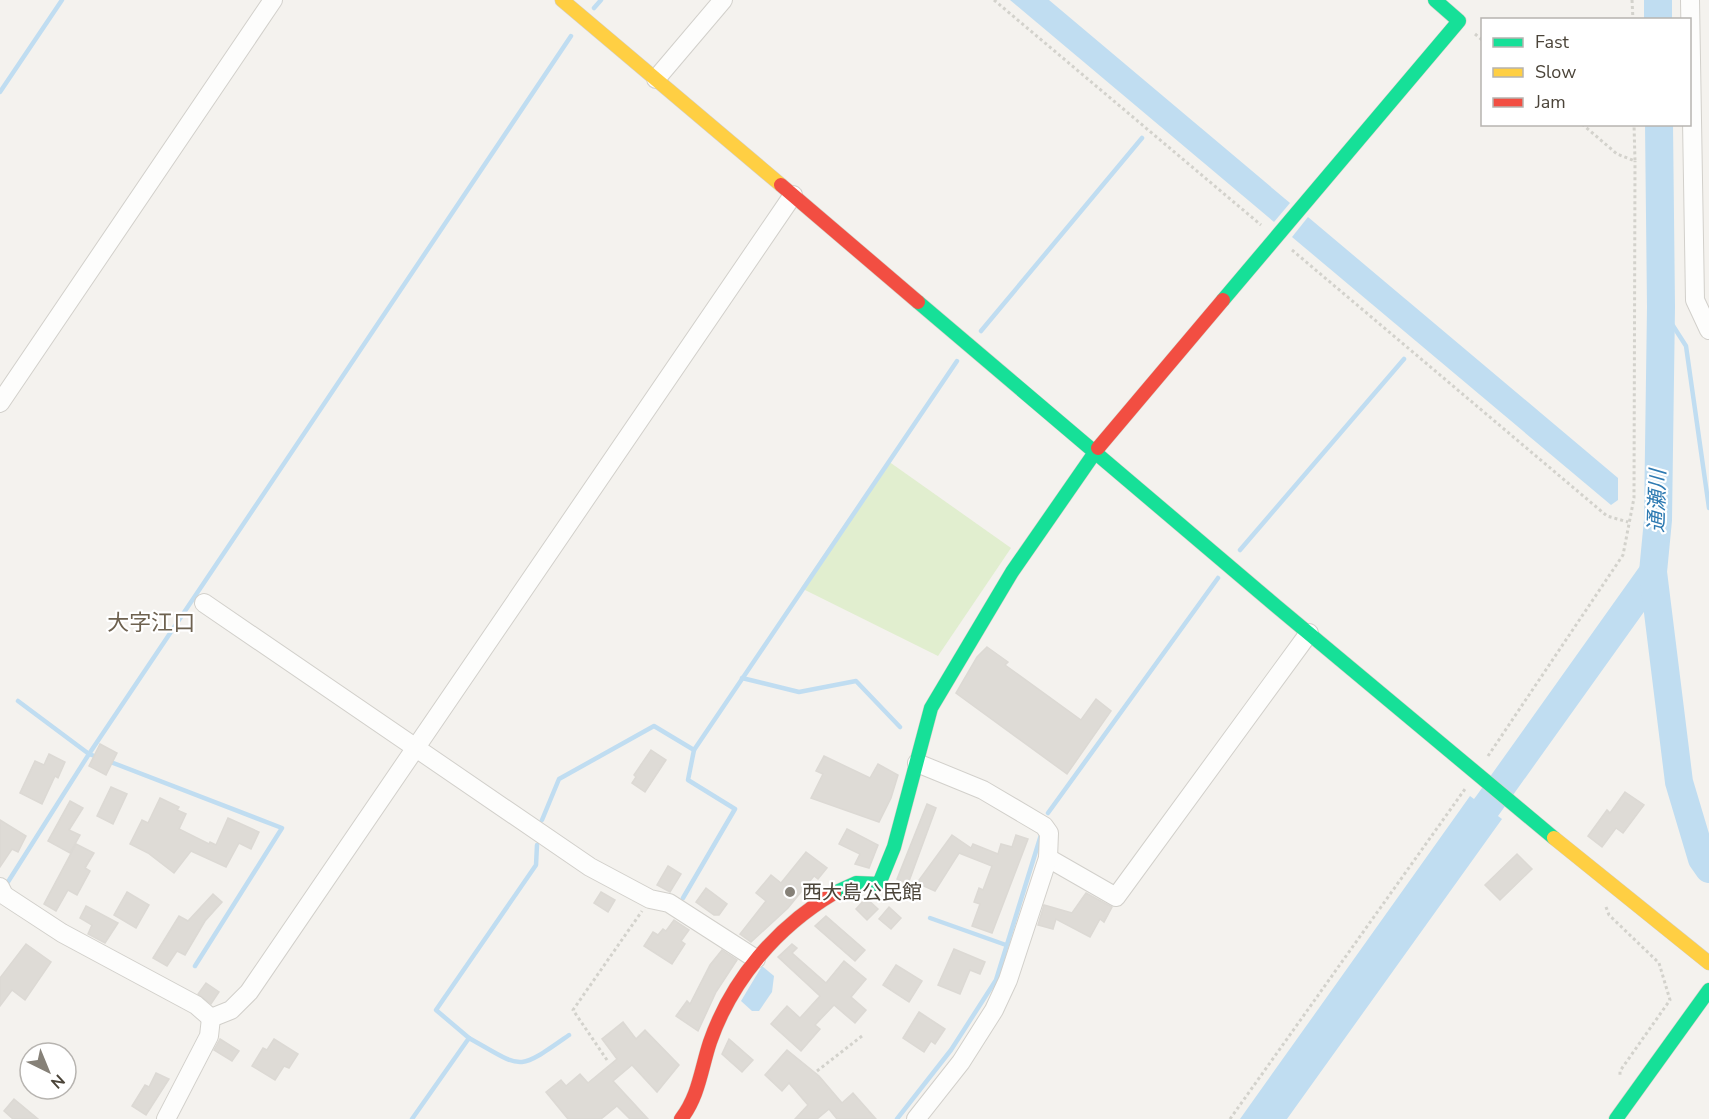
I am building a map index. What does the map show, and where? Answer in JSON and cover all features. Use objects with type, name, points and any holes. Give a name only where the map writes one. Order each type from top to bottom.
[{"type":"street","points":[[0,403],[273,0]]},
{"type":"street","points":[[562,0],[1094,453],[1515,806],[1709,963]]},
{"type":"street","points":[[656,79],[723,0]]},
{"type":"street","points":[[681,1119],[698,1087],[710,1042],[726,1006],[756,959],[810,909],[840,889],[856,883],[879,884],[894,847],[931,708],[1012,572],[1094,453],[1459,21],[1435,0]]},
{"type":"street","points":[[1690,0],[1690,18]]},
{"type":"street","points":[[1691,60],[1695,300],[1709,330]]},
{"type":"street","points":[[211,1018],[231,1010],[249,992],[793,195]]},
{"type":"street","points":[[204,603],[590,867],[650,899],[669,903],[756,959]]},
{"type":"street","points":[[1048,858],[1116,897],[1309,633]]},
{"type":"street","points":[[916,1119],[961,1062],[994,1010],[1008,980],[1048,858],[1049,833],[1044,826],[983,790],[917,763]]},
{"type":"street","points":[[0,887],[4,895],[62,933],[196,1005],[211,1018]]},
{"type":"street","points":[[1616,1119],[1709,990]]},
{"type":"street","points":[[173,1116],[209,1036],[211,1018]]},
{"type":"path","points":[[994,0],[1607,516],[1629,522]]},
{"type":"path","points":[[1632,0],[1633,18]]},
{"type":"path","points":[[1584,126],[1617,154],[1635,161]]},
{"type":"path","points":[[1230,1119],[1476,773],[1623,555],[1634,498],[1634,126]]},
{"type":"path","points":[[1612,885],[1605,903],[1609,915],[1659,963],[1670,1000],[1620,1071],[1620,1086],[1630,1099]]},
{"type":"path","points":[[607,1060],[573,1010],[650,899]]},
{"type":"path","points":[[817,1071],[862,1036]]},
{"type":"green space","points":[[888,461],[1011,548],[938,656],[801,588]]},
{"type":"water","points":[[1010,0],[1049,0],[1290,203],[1274,222]]},
{"type":"water","points":[[1308,217],[1618,478],[1618,500],[1611,505],[1292,237]]},
{"type":"water","points":[[1645,559],[1646,609],[1498,816],[1502,819],[1287,1119],[1240,1119],[1470,796],[1474,799],[1477,795]]},
{"type":"water","points":[[762,966],[774,976],[772,992],[759,1011],[752,1011],[741,1001]]},
{"type":"building","points":[[987,647],[1008,662],[1005,665],[1081,720],[1096,699],[1111,711],[1067,774],[956,693],[977,657]]},
{"type":"building","points":[[100,744],[117,753],[106,775],[89,766]]},
{"type":"building","points":[[651,750],[666,760],[645,792],[632,783],[636,777],[634,775]]},
{"type":"building","points":[[49,754],[65,762],[58,778],[55,776],[42,804],[20,793],[35,761],[44,765]]},
{"type":"building","points":[[824,756],[870,778],[878,764],[898,775],[891,798],[879,822],[811,798],[823,774],[816,771]]},
{"type":"building","points":[[111,787],[127,794],[113,824],[97,816]]},
{"type":"building","points":[[1625,792],[1644,805],[1623,833],[1616,828],[1602,847],[1588,836],[1607,810],[1610,813]]},
{"type":"building","points":[[160,798],[179,807],[177,810],[186,814],[179,829],[209,844],[210,842],[216,845],[228,818],[259,832],[251,849],[239,843],[226,867],[191,851],[174,873],[148,853],[130,844],[142,820],[148,823]]},
{"type":"building","points":[[70,801],[83,808],[69,830],[80,835],[70,853],[48,841]]},
{"type":"building","points":[[927,804],[936,808],[908,884],[897,879]]},
{"type":"building","points":[[0,820],[26,836],[18,852],[12,849],[0,867]]},
{"type":"building","points":[[847,829],[878,845],[869,868],[855,864],[860,854],[839,844]]},
{"type":"building","points":[[952,835],[971,848],[973,844],[998,854],[1001,844],[1012,847],[1016,835],[1028,839],[992,933],[972,926],[980,904],[974,902],[979,888],[983,890],[992,866],[959,853],[935,891],[917,883]]},
{"type":"building","points":[[76,844],[94,853],[85,868],[90,871],[77,895],[68,890],[56,911],[44,904]]},
{"type":"building","points":[[806,852],[827,868],[818,879],[814,876],[788,908],[751,942],[740,934],[766,901],[756,893],[771,875],[781,883]]},
{"type":"building","points":[[1517,854],[1532,869],[1500,900],[1485,885]]},
{"type":"building","points":[[668,866],[681,874],[670,892],[657,885]]},
{"type":"building","points":[[706,888],[727,904],[719,915],[714,915],[696,902]]},
{"type":"building","points":[[127,892],[149,905],[136,928],[114,915]]},
{"type":"building","points":[[601,892],[615,900],[608,912],[594,903]]},
{"type":"building","points":[[1086,893],[1112,907],[1104,922],[1100,919],[1090,937],[1056,919],[1053,929],[1038,925],[1044,905],[1072,913]]},
{"type":"building","points":[[213,894],[222,902],[205,921],[185,955],[177,951],[167,966],[153,958],[179,916],[188,921]]},
{"type":"building","points":[[866,898],[878,909],[867,920],[856,909]]},
{"type":"building","points":[[86,906],[118,923],[105,943],[88,934],[92,925],[80,918]]},
{"type":"building","points":[[889,907],[901,918],[891,929],[879,919]]},
{"type":"building","points":[[826,916],[865,950],[855,961],[815,926]]},
{"type":"building","points":[[674,920],[689,930],[681,941],[685,944],[672,964],[644,946],[653,932],[658,935],[663,929],[666,931]]},
{"type":"building","points":[[26,944],[51,962],[25,1000],[12,990],[0,1006],[0,978]]},
{"type":"building","points":[[792,944],[797,948],[792,953],[826,983],[844,961],[866,979],[851,997],[866,1010],[855,1023],[834,1005],[815,1025],[820,1029],[801,1051],[771,1024],[787,1006],[800,1018],[820,996],[778,957]]},
{"type":"building","points":[[954,949],[985,962],[980,974],[970,970],[960,994],[938,985]]},
{"type":"building","points":[[722,950],[737,960],[716,992],[698,1031],[676,1016],[687,1001],[690,1004],[710,965]]},
{"type":"building","points":[[896,965],[922,981],[909,1002],[883,985]]},
{"type":"building","points":[[206,983],[219,992],[211,1004],[198,994]]},
{"type":"building","points":[[919,1012],[945,1029],[935,1044],[931,1041],[924,1052],[903,1038]]},
{"type":"building","points":[[623,1022],[636,1039],[645,1030],[679,1065],[657,1092],[632,1065],[613,1081],[648,1119],[630,1119],[617,1106],[601,1119],[568,1119],[546,1092],[561,1080],[566,1086],[580,1074],[588,1083],[617,1059],[602,1039]]},
{"type":"building","points":[[220,1039],[239,1051],[232,1061],[214,1050]]},
{"type":"building","points":[[274,1039],[298,1054],[289,1068],[284,1066],[275,1080],[252,1066],[263,1048],[267,1050]]},
{"type":"building","points":[[729,1039],[753,1060],[742,1072],[722,1054]]},
{"type":"building","points":[[787,1050],[819,1076],[842,1103],[853,1093],[876,1119],[837,1119],[829,1109],[817,1119],[795,1119],[808,1105],[789,1083],[782,1091],[765,1075]]},
{"type":"building","points":[[156,1073],[169,1079],[146,1115],[132,1106],[145,1085],[149,1087]]},
{"type":"building","points":[[14,1099],[38,1119],[13,1119],[4,1111]]},
{"type":"waterway","points":[[0,92],[62,0]]},
{"type":"waterway","points":[[594,8],[601,0]]},
{"type":"waterway","name":"通瀬川","points":[[1658,0],[1658,18]]},
{"type":"waterway","points":[[100,758],[89,754],[571,36]]},
{"type":"waterway","name":"通瀬川","points":[[1659,126],[1661,307],[1658,520],[1653,572],[1679,782],[1702,859],[1709,869]]},
{"type":"waterway","points":[[981,331],[1142,138]]},
{"type":"waterway","points":[[1661,307],[1686,346],[1709,508]]},
{"type":"waterway","points":[[1240,550],[1404,359]]},
{"type":"waterway","points":[[542,820],[559,779],[654,726],[694,750],[957,361]]},
{"type":"waterway","points":[[1643,586],[1653,572]]},
{"type":"waterway","points":[[1048,813],[1218,578]]},
{"type":"waterway","points":[[742,678],[799,692],[856,681],[900,727]]},
{"type":"waterway","points":[[6,885],[89,754],[18,701]]},
{"type":"waterway","points":[[683,898],[735,809],[688,780],[694,750]]},
{"type":"waterway","points":[[108,761],[282,828],[195,966]]},
{"type":"waterway","points":[[897,1119],[951,1050],[996,980],[1041,835]]},
{"type":"waterway","points":[[469,1038],[436,1010],[536,865],[537,845]]},
{"type":"waterway","points":[[930,918],[1006,945]]},
{"type":"waterway","points":[[412,1119],[469,1038],[500,1056],[520,1062],[539,1055],[569,1035]]},
{"type":"traffic: fast","points":[[1223,300],[1459,21],[1435,0]]},
{"type":"traffic: fast","points":[[918,302],[1554,838]]},
{"type":"traffic: fast","points":[[834,893],[856,883],[879,884],[894,847],[931,708],[1012,572],[1098,448]]},
{"type":"traffic: fast","points":[[1616,1119],[1709,990]]},
{"type":"traffic: slow","points":[[562,0],[781,185]]},
{"type":"traffic: slow","points":[[1554,838],[1709,963]]},
{"type":"traffic: jam","points":[[781,185],[918,302]]},
{"type":"traffic: jam","points":[[1098,448],[1223,300]]},
{"type":"traffic: jam","points":[[681,1119],[696,1092],[719,1019],[744,976],[776,938],[813,907],[834,893]]},
{"type":"place","name":"西大島公民館","points":[[790,892]]},
{"type":"district","name":"大字江口","points":[[151,623]]}]
